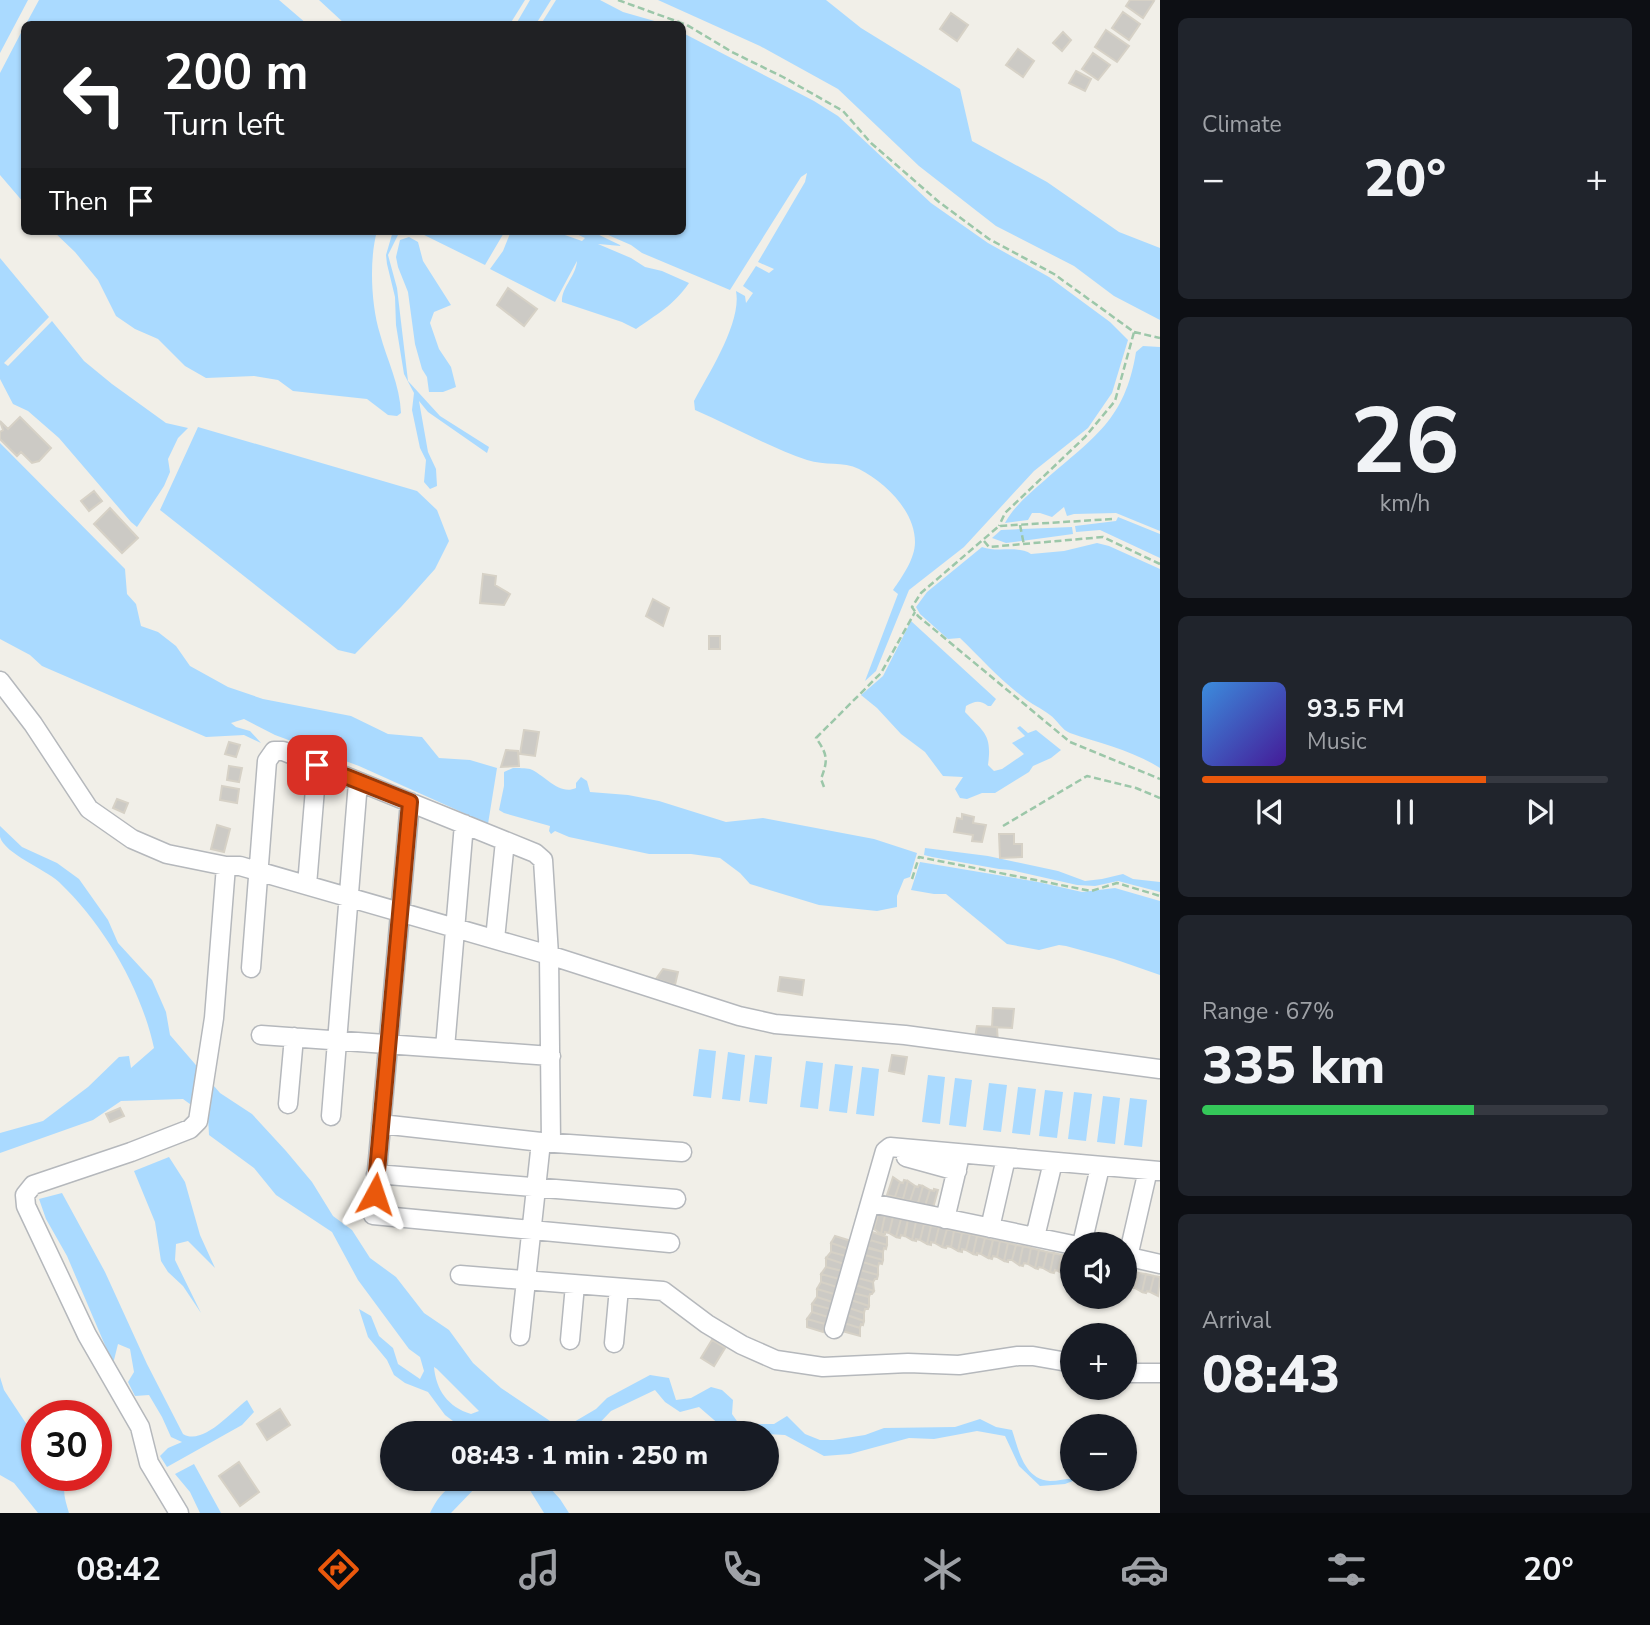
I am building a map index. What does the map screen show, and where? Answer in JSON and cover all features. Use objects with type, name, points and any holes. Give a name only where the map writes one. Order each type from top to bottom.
[{"type":"street","points":[[0,681],[33,724],[89,809],[132,839],[167,854],[258,871],[549,955],[739,1016],[775,1024],[905,1035],[1160,1069]]},
{"type":"street","points":[[251,968],[268,758],[274,751],[317,765],[536,853],[543,860],[549,955],[551,1056],[546,1142],[536,1187],[520,1336]]},
{"type":"street","points":[[307,885],[317,765]]},
{"type":"street","points":[[331,1116],[358,782]]},
{"type":"street","points":[[410,802],[373,1215],[670,1243]]},
{"type":"street","points":[[445,1048],[464,824]]},
{"type":"street","points":[[495,939],[505,841]]},
{"type":"street","points":[[180,1513],[149,1463],[140,1427],[87,1335],[26,1206],[25,1195],[33,1185],[190,1129],[200,1117],[215,1006],[226,866]]},
{"type":"street","points":[[261,1035],[551,1056]]},
{"type":"street","points":[[288,1104],[294,1037]]},
{"type":"street","points":[[381,1124],[546,1142],[682,1152]]},
{"type":"street","points":[[834,1329],[885,1151],[890,1147],[959,1162],[1006,1158],[1154,1171],[1134,1232]]},
{"type":"street","points":[[990,1228],[1006,1158]]},
{"type":"street","points":[[945,1219],[959,1162]]},
{"type":"street","points":[[1035,1237],[1053,1162]]},
{"type":"street","points":[[1085,1232],[1100,1167]]},
{"type":"street","points":[[376,1174],[676,1199]]},
{"type":"street","points":[[871,1203],[1060,1242]]},
{"type":"street","points":[[1137,1259],[1160,1264]]},
{"type":"street","points":[[460,1275],[663,1292],[730,1338],[776,1360],[822,1367],[908,1363],[959,1365],[1018,1356],[1060,1361]]},
{"type":"street","points":[[570,1340],[575,1284]]},
{"type":"street","points":[[614,1343],[619,1288]]},
{"type":"street","points":[[1137,1373],[1160,1373]]},
{"type":"path","points":[[618,0],[678,21]]},
{"type":"path","points":[[686,24],[732,52],[843,111],[871,143],[939,202],[989,239],[1054,274],[1134,332],[1160,338]]},
{"type":"path","points":[[1134,332],[1115,401],[1085,437],[1005,513],[999,526],[921,593],[912,607],[975,665],[1070,742],[1160,779]]},
{"type":"path","points":[[999,526],[1112,519]]},
{"type":"path","points":[[1020,525],[1024,545]]},
{"type":"path","points":[[984,541],[989,547],[1103,537],[1160,564]]},
{"type":"path","points":[[824,787],[821,779],[826,753],[816,738],[881,673],[915,612]]},
{"type":"path","points":[[1003,826],[1087,776],[1136,788],[1160,798]]},
{"type":"path","points":[[912,879],[919,858],[1091,891],[1117,883],[1160,896]]},
{"type":"water","points":[[0,0],[28,0],[0,53]]},
{"type":"water","points":[[39,0],[279,0],[304,21],[28,21]]},
{"type":"water","points":[[319,0],[525,0],[512,21],[342,21]]},
{"type":"water","points":[[530,0],[551,0],[538,21],[518,21]]},
{"type":"water","points":[[556,0],[600,0],[623,12],[654,21],[543,21]]},
{"type":"water","points":[[658,0],[826,0],[861,28],[960,89],[972,141],[1047,182],[1119,232],[1160,248],[1160,320],[1114,296],[1074,266],[996,226],[919,166],[838,89],[760,46]]},
{"type":"water","points":[[21,33],[21,200],[0,175],[0,73]]},
{"type":"water","points":[[686,35],[838,116],[931,203],[988,243],[1049,277],[1110,322],[1128,340],[1112,393],[1088,428],[1034,471],[964,547],[909,590],[876,671],[865,681],[898,594],[893,590],[913,555],[914,530],[904,509],[879,482],[859,469],[847,465],[820,463],[793,455],[695,410],[694,401],[729,332],[737,303],[736,291],[745,296],[746,303],[753,293],[743,286],[756,266],[769,273],[774,269],[758,262],[805,182],[807,173],[801,177],[730,290],[642,253],[608,235],[686,235]]},
{"type":"water","points":[[57,235],[376,235],[372,269],[375,310],[396,383],[401,413],[397,416],[388,415],[367,399],[293,391],[278,380],[254,376],[206,378],[185,366],[158,339],[135,329],[116,316],[98,280]]},
{"type":"water","points":[[392,235],[398,235],[388,255],[397,288],[408,381],[440,416],[489,447],[487,453],[428,412],[419,401],[428,452],[436,469],[437,486],[430,489],[424,482],[426,460],[420,448],[412,410],[414,393],[404,374],[396,325],[395,297],[386,255]]},
{"type":"water","points":[[424,235],[503,235],[485,265]]},
{"type":"water","points":[[509,235],[565,235],[582,241],[585,238],[579,235],[599,235],[622,246],[598,244],[645,267],[689,283],[671,304],[636,329],[562,302],[577,261],[555,302],[490,269],[503,251]]},
{"type":"water","points":[[409,237],[418,242],[423,261],[451,305],[434,312],[430,323],[439,349],[451,367],[456,387],[443,392],[429,392],[427,377],[415,344],[408,292],[398,267],[396,257],[400,240]]},
{"type":"water","points":[[0,258],[49,317],[4,363],[8,366],[52,321],[84,361],[112,384],[166,423],[188,428],[178,438],[168,459],[170,472],[164,486],[137,527],[59,438],[28,411],[13,404],[0,379]]},
{"type":"water","points":[[1143,346],[1160,347],[1160,531],[1116,513],[1067,516],[1064,507],[1052,517],[1032,513],[1028,520],[1005,523],[1023,500],[1105,425],[1124,395],[1136,352]]},
{"type":"water","points":[[198,427],[417,491],[437,510],[449,541],[435,569],[355,654],[338,650],[160,510]]},
{"type":"water","points":[[0,443],[125,569],[127,594],[136,604],[141,626],[158,632],[176,646],[190,666],[228,687],[263,699],[351,716],[388,734],[422,737],[439,758],[470,760],[497,768],[488,824],[359,766],[275,735],[244,719],[231,723],[250,731],[261,743],[244,735],[206,737],[42,666],[30,655],[0,639]]},
{"type":"water","points":[[1118,517],[1160,534],[1160,558],[1100,530],[1076,532],[1075,526],[1116,521]]},
{"type":"water","points":[[1072,527],[1073,534],[1006,543],[992,538],[1001,530]]},
{"type":"water","points":[[1097,543],[1160,569],[1160,768],[1128,752],[1067,732],[1050,715],[1006,683],[960,638],[948,639],[920,614],[916,607],[927,592],[982,547],[1020,550],[1031,554],[1064,551]]},
{"type":"water","points":[[911,621],[996,699],[991,706],[972,703],[966,706],[965,712],[986,735],[989,747],[988,765],[994,771],[1002,769],[1024,754],[1012,743],[1025,736],[1017,728],[1020,726],[1028,733],[1036,730],[1061,750],[995,793],[960,798],[955,789],[963,777],[943,776],[925,752],[901,734],[861,695],[883,676]]},
{"type":"water","points":[[513,768],[530,769],[564,789],[576,788],[581,777],[587,781],[590,792],[659,801],[726,822],[763,818],[874,839],[917,853],[910,877],[904,879],[897,896],[897,907],[877,911],[819,905],[750,884],[720,858],[691,854],[649,854],[569,837],[555,831],[551,834],[550,826],[504,813],[499,810],[504,772]]},
{"type":"water","points":[[0,826],[22,847],[57,863],[79,879],[108,920],[118,943],[152,980],[166,1012],[170,1035],[220,1093],[252,1114],[312,1182],[333,1216],[352,1230],[370,1258],[396,1277],[424,1313],[449,1330],[473,1363],[501,1388],[550,1421],[453,1421],[445,1415],[428,1392],[405,1383],[394,1375],[387,1360],[368,1337],[359,1309],[371,1316],[379,1336],[393,1348],[398,1364],[420,1379],[424,1371],[420,1357],[409,1349],[358,1280],[332,1232],[276,1195],[254,1168],[209,1135],[208,1117],[183,1099],[121,1101],[93,1120],[0,1153],[0,1133],[43,1121],[88,1087],[119,1057],[129,1056],[131,1068],[154,1048],[130,980],[91,918],[59,882],[9,849],[0,837]],"holes":[[[434,1367],[479,1411],[471,1414],[450,1402],[437,1383]]]},
{"type":"water","points":[[925,848],[988,856],[1058,871],[1085,881],[1123,874],[1133,879],[1160,882],[1160,892],[1118,881],[1095,886],[1077,885],[1011,870],[932,857],[924,855]]},
{"type":"water","points":[[920,862],[1082,892],[1115,888],[1160,901],[1160,975],[1066,946],[1039,950],[1007,944],[946,894],[911,890]]},
{"type":"water","points":[[699,1049],[716,1051],[711,1098],[693,1096]]},
{"type":"water","points":[[728,1052],[745,1055],[740,1101],[722,1099]]},
{"type":"water","points":[[755,1055],[772,1057],[767,1104],[749,1102]]},
{"type":"water","points":[[806,1061],[823,1063],[818,1109],[800,1107]]},
{"type":"water","points":[[835,1064],[853,1066],[847,1113],[829,1111]]},
{"type":"water","points":[[862,1067],[879,1069],[874,1116],[856,1114]]},
{"type":"water","points":[[928,1075],[945,1077],[940,1124],[922,1122]]},
{"type":"water","points":[[955,1078],[972,1080],[966,1127],[949,1125]]},
{"type":"water","points":[[989,1083],[1007,1085],[1001,1132],[983,1130]]},
{"type":"water","points":[[1018,1087],[1036,1089],[1030,1135],[1012,1133]]},
{"type":"water","points":[[1045,1090],[1063,1092],[1057,1138],[1039,1136]]},
{"type":"water","points":[[1074,1092],[1092,1094],[1086,1141],[1068,1139]]},
{"type":"water","points":[[1103,1096],[1120,1098],[1115,1144],[1097,1142]]},
{"type":"water","points":[[1130,1098],[1147,1100],[1142,1147],[1124,1145]]},
{"type":"water","points":[[169,1157],[185,1182],[200,1235],[215,1268],[188,1241],[176,1244],[175,1260],[201,1313],[183,1286],[161,1261],[155,1222],[134,1171]]},
{"type":"water","points":[[62,1193],[105,1272],[183,1434],[191,1436],[208,1432],[247,1400],[254,1412],[242,1425],[167,1467],[160,1456],[168,1448],[182,1442],[171,1437],[149,1395],[135,1396],[128,1382],[134,1372],[130,1349],[118,1344],[113,1364],[67,1256],[46,1219],[39,1199]]},
{"type":"water","points":[[650,1375],[669,1378],[676,1400],[691,1398],[711,1387],[722,1390],[733,1400],[732,1414],[737,1421],[715,1421],[699,1407],[680,1412],[665,1402],[655,1390],[611,1411],[601,1421],[576,1421],[596,1409],[607,1398]]},
{"type":"water","points":[[0,1377],[4,1390],[21,1416],[21,1491],[64,1491],[69,1513],[38,1513],[14,1483],[0,1475]]},
{"type":"water","points":[[787,1416],[805,1434],[820,1440],[865,1435],[884,1428],[955,1427],[980,1419],[996,1427],[1012,1430],[1028,1470],[1041,1479],[1060,1480],[1060,1484],[1040,1486],[1019,1466],[1005,1436],[977,1431],[934,1439],[909,1438],[850,1454],[824,1456],[785,1435],[779,1435],[779,1421]]},
{"type":"water","points":[[194,1464],[221,1513],[200,1513],[190,1492],[175,1474]]},
{"type":"water","points":[[472,1491],[451,1513],[430,1513],[444,1492]]},
{"type":"water","points":[[530,1491],[553,1491],[569,1513],[544,1513]]},
{"type":"building","points":[[1130,0],[1154,1],[1143,18],[1126,6]]},
{"type":"building","points":[[1123,12],[1140,24],[1129,40],[1112,28]]},
{"type":"building","points":[[951,13],[968,25],[957,41],[940,29]]},
{"type":"building","points":[[1106,30],[1129,46],[1117,62],[1095,47]]},
{"type":"building","points":[[1063,32],[1071,40],[1062,51],[1053,43]]},
{"type":"building","points":[[1018,49],[1034,61],[1023,77],[1006,65]]},
{"type":"building","points":[[1093,53],[1110,65],[1098,80],[1082,69]]},
{"type":"building","points":[[1076,71],[1091,79],[1085,91],[1069,83]]},
{"type":"building","points":[[508,288],[537,309],[524,326],[497,305]]},
{"type":"building","points":[[20,417],[51,448],[39,461],[32,463],[21,452],[17,456],[0,439],[0,432],[3,430],[0,421],[8,429]]},
{"type":"building","points":[[94,491],[102,501],[89,511],[81,501]]},
{"type":"building","points":[[110,508],[138,538],[122,553],[94,524]]},
{"type":"building","points":[[483,574],[496,576],[495,585],[510,594],[504,605],[480,603]]},
{"type":"building","points":[[653,599],[669,608],[663,626],[646,616]]},
{"type":"building","points":[[709,636],[720,636],[720,649],[709,649]]},
{"type":"building","points":[[524,730],[539,732],[535,756],[520,754]]},
{"type":"building","points":[[229,742],[240,745],[236,757],[225,754]]},
{"type":"building","points":[[506,750],[518,751],[519,766],[501,767]]},
{"type":"building","points":[[229,766],[242,768],[239,782],[227,780]]},
{"type":"building","points":[[222,786],[239,789],[237,803],[220,800]]},
{"type":"building","points":[[117,799],[128,803],[124,813],[113,808]]},
{"type":"building","points":[[962,814],[974,817],[973,823],[986,825],[982,842],[972,841],[973,835],[954,832],[957,818],[962,819]]},
{"type":"building","points":[[217,825],[230,829],[224,852],[211,849]]},
{"type":"building","points":[[999,834],[1014,834],[1014,844],[1022,844],[1022,857],[1000,858]]},
{"type":"building","points":[[663,969],[678,972],[675,985],[656,979]]},
{"type":"building","points":[[780,977],[804,980],[802,995],[778,991]]},
{"type":"building","points":[[993,1008],[1014,1009],[1012,1028],[992,1027]]},
{"type":"building","points":[[977,1026],[997,1027],[998,1045],[974,1044]]},
{"type":"building","points":[[892,1055],[907,1057],[904,1074],[889,1071]]},
{"type":"building","points":[[120,1108],[124,1116],[110,1122],[106,1114]]},
{"type":"building","points":[[893,1177],[900,1182],[895,1197],[887,1195]]},
{"type":"building","points":[[904,1180],[908,1181],[903,1199],[895,1197],[900,1182],[903,1183]]},
{"type":"building","points":[[908,1181],[915,1186],[910,1201],[903,1199]]},
{"type":"building","points":[[915,1186],[923,1186],[918,1203],[910,1201]]},
{"type":"building","points":[[923,1186],[930,1190],[925,1206],[918,1203]]},
{"type":"building","points":[[930,1190],[938,1190],[933,1208],[925,1206]]},
{"type":"building","points":[[878,1214],[885,1215],[881,1234],[874,1229]]},
{"type":"building","points":[[885,1215],[893,1217],[889,1233],[881,1234]]},
{"type":"building","points":[[893,1217],[901,1219],[896,1237],[889,1233]]},
{"type":"building","points":[[901,1219],[908,1220],[904,1236],[901,1235],[900,1238],[896,1237]]},
{"type":"building","points":[[908,1220],[916,1222],[912,1240],[905,1236]]},
{"type":"building","points":[[916,1222],[924,1224],[920,1240],[916,1241],[912,1240]]},
{"type":"building","points":[[924,1224],[931,1226],[927,1244],[920,1240]]},
{"type":"building","points":[[931,1226],[939,1227],[935,1243],[931,1242],[931,1245],[927,1244]]},
{"type":"building","points":[[939,1227],[947,1229],[942,1247],[935,1243]]},
{"type":"building","points":[[947,1229],[954,1231],[951,1247],[946,1248],[942,1247]]},
{"type":"building","points":[[954,1231],[962,1233],[958,1251],[951,1247]]},
{"type":"building","points":[[872,1232],[887,1237],[887,1245],[870,1240]]},
{"type":"building","points":[[962,1233],[970,1234],[966,1250],[962,1249],[962,1252],[958,1251]]},
{"type":"building","points":[[970,1234],[977,1236],[973,1254],[966,1250]]},
{"type":"building","points":[[835,1236],[851,1241],[848,1249],[831,1243]]},
{"type":"building","points":[[977,1236],[985,1238],[981,1254],[977,1255],[973,1254]]},
{"type":"building","points":[[985,1238],[993,1240],[988,1258],[981,1254]]},
{"type":"building","points":[[870,1240],[887,1245],[886,1249],[884,1248],[883,1252],[867,1247]]},
{"type":"building","points":[[993,1240],[1000,1241],[997,1257],[993,1256],[992,1259],[989,1258]]},
{"type":"building","points":[[1000,1241],[1008,1243],[1004,1261],[997,1257]]},
{"type":"building","points":[[831,1243],[849,1249],[846,1256],[831,1252]]},
{"type":"building","points":[[1008,1243],[1016,1245],[1012,1260],[1008,1262],[1004,1261]]},
{"type":"building","points":[[1016,1245],[1023,1246],[1019,1265],[1012,1260]]},
{"type":"building","points":[[1023,1246],[1031,1248],[1028,1264],[1024,1263],[1023,1266],[1019,1265]]},
{"type":"building","points":[[867,1248],[883,1252],[883,1260],[865,1255]]},
{"type":"building","points":[[1031,1248],[1039,1250],[1035,1268],[1028,1264]]},
{"type":"building","points":[[1039,1250],[1047,1252],[1043,1268],[1038,1269],[1035,1268]]},
{"type":"building","points":[[831,1252],[846,1256],[844,1264],[826,1258]]},
{"type":"building","points":[[1047,1252],[1054,1253],[1050,1272],[1043,1268]]},
{"type":"building","points":[[1054,1253],[1060,1254],[1058,1271],[1050,1272]]},
{"type":"building","points":[[865,1255],[883,1260],[882,1264],[879,1263],[878,1267],[863,1262]]},
{"type":"building","points":[[826,1258],[844,1264],[842,1271],[826,1267]]},
{"type":"building","points":[[863,1262],[878,1267],[878,1275],[860,1270]]},
{"type":"building","points":[[826,1267],[842,1271],[839,1279],[821,1274]]},
{"type":"building","points":[[860,1270],[878,1275],[877,1279],[873,1282],[858,1278]]},
{"type":"building","points":[[1139,1273],[1146,1274],[1142,1292],[1137,1289]]},
{"type":"building","points":[[821,1274],[839,1279],[837,1287],[821,1282]]},
{"type":"building","points":[[1146,1274],[1154,1276],[1150,1292],[1146,1293],[1142,1292]]},
{"type":"building","points":[[1154,1276],[1160,1277],[1158,1296],[1150,1292]]},
{"type":"building","points":[[858,1278],[873,1282],[874,1291],[856,1285]]},
{"type":"building","points":[[821,1282],[837,1287],[834,1294],[817,1289]]},
{"type":"building","points":[[856,1285],[874,1291],[869,1297],[853,1293]]},
{"type":"building","points":[[817,1289],[834,1294],[832,1302],[817,1297]]},
{"type":"building","points":[[853,1293],[869,1297],[869,1306],[851,1300]]},
{"type":"building","points":[[817,1297],[832,1302],[830,1309],[812,1304]]},
{"type":"building","points":[[851,1300],[869,1306],[868,1309],[865,1309],[864,1313],[849,1308]]},
{"type":"building","points":[[812,1304],[830,1309],[828,1317],[812,1312]]},
{"type":"building","points":[[849,1308],[864,1313],[864,1321],[847,1315]]},
{"type":"building","points":[[812,1312],[828,1317],[825,1324],[807,1319]]},
{"type":"building","points":[[847,1315],[864,1321],[863,1325],[861,1324],[860,1328],[844,1323]]},
{"type":"building","points":[[807,1319],[825,1324],[823,1332],[807,1327]]},
{"type":"building","points":[[844,1323],[860,1328],[860,1336],[842,1331]]},
{"type":"building","points":[[712,1340],[725,1348],[714,1366],[701,1358]]},
{"type":"building","points":[[280,1409],[290,1425],[267,1440],[257,1424]]},
{"type":"building","points":[[239,1462],[259,1492],[240,1506],[219,1476]]},
{"type":"route","points":[[317,765],[410,802],[375,1194]]}]
